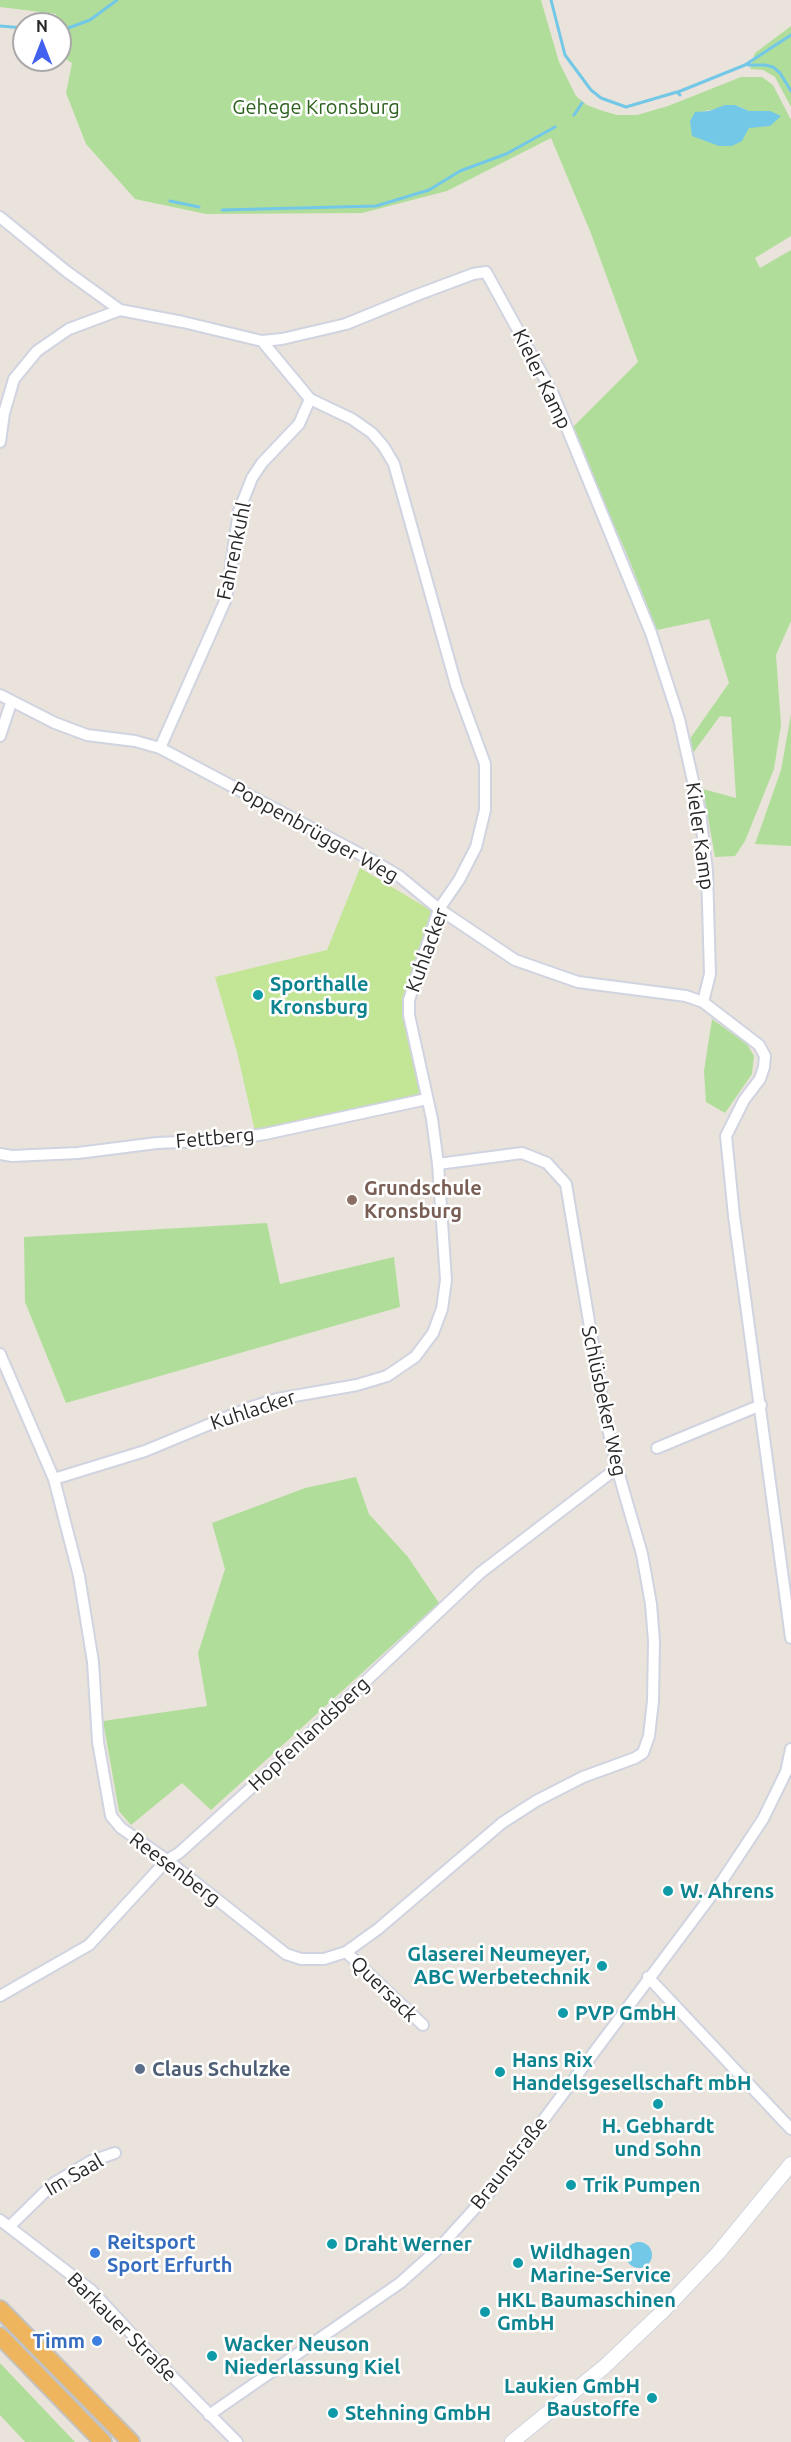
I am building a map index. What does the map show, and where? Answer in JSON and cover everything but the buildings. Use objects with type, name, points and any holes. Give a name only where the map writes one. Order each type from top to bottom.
[{"type":"highway","points":[[0,2309],[130,2442]]},
{"type":"highway","points":[[0,2336],[103,2442]]},
{"type":"main road","points":[[512,2442],[604,2367],[655,2319],[720,2252],[791,2164]]},
{"type":"street","name":"Kieler Kamp","points":[[0,217],[66,271],[120,310],[183,322],[262,342],[346,324],[473,274],[486,272],[526,341],[552,394],[651,633],[679,719],[700,812],[707,871],[710,974],[703,1002]]},
{"type":"street","points":[[0,442],[4,413],[14,380],[37,351],[69,329],[120,310]]},
{"type":"street","name":"Kuhlacker","points":[[54,1479],[145,1451],[249,1408],[277,1399],[357,1385],[387,1376],[415,1357],[433,1333],[442,1309],[446,1280],[438,1164],[409,1015],[409,1000],[439,909],[459,880],[476,847],[485,810],[485,764],[456,685],[394,464],[372,433],[352,419],[310,399],[262,342]]},
{"type":"street","name":"Fahrenkuhl","points":[[160,748],[226,599],[239,511],[252,478],[262,463],[299,424],[310,399]]},
{"type":"street","name":"Poppenbrügger Weg","points":[[0,696],[55,723],[87,735],[135,741],[160,748],[399,876],[439,909],[515,960],[578,982],[667,992],[703,1002],[759,1045],[765,1056],[760,1079],[744,1100],[726,1136],[734,1216],[761,1405]]},
{"type":"street","points":[[0,736],[11,703]]},
{"type":"street","name":"Fettberg","points":[[0,1154],[12,1156],[78,1153],[157,1143],[225,1140],[265,1134],[427,1099]]},
{"type":"street","name":"Schlüsbeker Weg","points":[[438,1164],[522,1153],[547,1163],[566,1184],[590,1339],[617,1468],[642,1554],[651,1604],[654,1693],[649,1736],[644,1753]]},
{"type":"street","name":"Reesenberg","points":[[0,1354],[54,1479],[79,1575],[93,1662],[98,1742],[111,1816],[121,1828],[167,1860],[286,1954],[302,1959],[324,1959],[346,1952],[378,1929],[502,1823],[583,1777],[644,1753]]},
{"type":"street","points":[[657,1448],[761,1405],[791,1638]]},
{"type":"street","name":"Hopfenlandsberg","points":[[0,1996],[90,1945],[167,1860],[179,1853],[293,1750],[480,1573],[617,1468]]},
{"type":"street","name":"Braunstraße","points":[[208,2415],[400,2283],[438,2249],[488,2194],[648,1977],[720,1884],[763,1819],[786,1772],[791,1749]]},
{"type":"street","name":"Quersack","points":[[346,1952],[423,2025]]},
{"type":"street","points":[[648,1977],[791,2129]]},
{"type":"street","name":"Im Saal","points":[[5,2224],[54,2182],[91,2161],[115,2153]]},
{"type":"street","name":"Barkauer Straße","points":[[5,2224],[99,2297],[208,2415],[237,2442]]},
{"type":"green space","name":"Gehege Kronsburg","points":[[0,0],[541,0],[559,62],[576,96],[587,105],[600,110],[617,115],[637,115],[668,106],[741,77],[762,77],[773,85],[791,120],[791,236],[755,258],[760,268],[791,250],[791,621],[776,655],[781,725],[774,769],[745,841],[735,856],[715,857],[703,789],[736,798],[731,717],[720,716],[693,753],[689,740],[729,683],[709,619],[657,630],[626,552],[571,429],[638,362],[590,231],[551,138],[447,191],[362,213],[206,214],[135,199],[86,144],[66,93],[72,72],[72,12],[41,12],[0,7]],"holes":[[[735,105],[749,111],[770,111],[770,126],[749,127],[742,140],[690,121],[695,113]]]},
{"type":"green space","points":[[791,26],[791,107],[775,77],[763,70],[750,69],[755,53]]},
{"type":"green space","points":[[791,714],[791,846],[755,844],[781,770]]},
{"type":"green space","points":[[360,868],[432,911],[407,986],[405,1000],[405,1014],[421,1095],[255,1131],[237,1052],[215,977],[327,950]]},
{"type":"green space","points":[[712,1019],[747,1044],[754,1056],[752,1074],[725,1113],[706,1102],[704,1071]]},
{"type":"green space","points":[[267,1223],[280,1284],[394,1257],[400,1307],[66,1403],[25,1302],[24,1237]]},
{"type":"green space","points":[[356,1477],[369,1514],[408,1557],[439,1603],[211,1810],[182,1783],[131,1825],[119,1811],[103,1721],[207,1706],[198,1653],[225,1569],[212,1523],[305,1488]]},
{"type":"green space","points":[[0,2363],[75,2442],[25,2442],[0,2415]]},
{"type":"water","points":[[725,105],[735,105],[749,111],[770,111],[781,116],[770,126],[749,128],[742,141],[732,146],[719,146],[692,136],[690,121],[695,112],[709,111]]},
{"type":"water","points":[[639,2242],[648,2246],[652,2255],[648,2264],[639,2268],[630,2264],[626,2255],[630,2246]]},
{"type":"waterway","points":[[72,27],[90,20],[117,0]]},
{"type":"waterway","points":[[551,0],[565,55],[591,90],[601,98],[626,107],[677,92],[680,95]]},
{"type":"waterway","points":[[0,26],[12,27]]},
{"type":"waterway","points":[[678,92],[745,65],[791,35]]},
{"type":"waterway","points":[[748,65],[773,67],[780,73],[791,91]]},
{"type":"waterway","points":[[574,115],[582,103]]},
{"type":"waterway","points":[[222,210],[376,206],[429,190],[460,171],[506,154],[555,127]]},
{"type":"waterway","points":[[170,201],[199,207]]},
{"type":"place","name":"Sporthalle Kronsburg","points":[[258,995]]},
{"type":"place","name":"Grundschule Kronsburg","points":[[352,1200]]},
{"type":"place","name":"W. Ahrens","points":[[668,1891]]},
{"type":"place","name":"Glaserei Neumeyer, ABC Werbetechnik","points":[[602,1966]]},
{"type":"place","name":"PVP GmbH","points":[[563,2013]]},
{"type":"place","name":"Claus Schulzke","points":[[140,2069]]},
{"type":"place","name":"Hans Rix Handelsgesellschaft mbH","points":[[500,2072]]},
{"type":"place","name":"H. Gebhardt und Sohn","points":[[658,2104]]},
{"type":"place","name":"Trik Pumpen","points":[[571,2185]]},
{"type":"place","name":"Draht Werner","points":[[332,2244]]},
{"type":"place","name":"Reitsport Sport Erfurth","points":[[95,2253]]},
{"type":"place","name":"Wildhagen Marine-Service","points":[[518,2263]]},
{"type":"place","name":"HKL Baumaschinen GmbH","points":[[485,2312]]},
{"type":"place","name":"Timm","points":[[97,2341]]},
{"type":"place","name":"Wacker Neuson Niederlassung Kiel","points":[[212,2356]]},
{"type":"place","name":"Laukien GmbH Baustoffe","points":[[652,2398]]},
{"type":"place","name":"Stehning GmbH","points":[[333,2413]]}]
